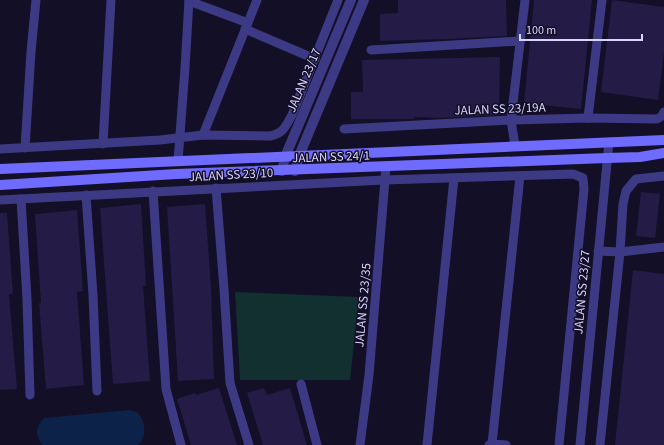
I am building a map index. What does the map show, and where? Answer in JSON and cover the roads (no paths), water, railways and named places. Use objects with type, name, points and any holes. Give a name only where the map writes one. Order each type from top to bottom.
[{"type":"main road","name":"JALAN SS 24/1","points":[[0,169],[664,140]]},
{"type":"main road","name":"JALAN SS 24/1","points":[[0,185],[176,174],[294,171],[607,158],[664,153]]},
{"type":"street","points":[[25,148],[36,0]]},
{"type":"street","points":[[103,144],[111,0]]},
{"type":"street","points":[[202,135],[256,0]]},
{"type":"street","points":[[0,149],[103,144],[202,135],[277,135],[283,131],[292,116],[338,0]]},
{"type":"street","name":"JALAN 23/17","points":[[282,171],[285,157],[351,0]]},
{"type":"street","name":"JALAN 23/17","points":[[294,171],[364,0]]},
{"type":"street","points":[[515,146],[511,120],[525,0]]},
{"type":"street","points":[[588,118],[602,0]]},
{"type":"street","points":[[178,161],[189,1],[315,59]]},
{"type":"street","points":[[371,50],[520,41]]},
{"type":"street","name":"JALAN SS 23/19A","points":[[344,129],[511,120],[588,118],[657,119],[662,116],[664,112]]},
{"type":"street","name":"JALAN SS 23/27","points":[[580,445],[609,142]]},
{"type":"street","name":"JALAN SS 23/35","points":[[360,445],[369,375],[386,167]]},
{"type":"street","name":"JALAN SS 23/10","points":[[0,200],[384,180],[573,174],[583,178],[584,189],[559,445]]},
{"type":"street","points":[[506,445],[491,444],[520,176]]},
{"type":"street","points":[[600,445],[620,252],[623,204],[626,191],[636,179],[664,176]]},
{"type":"street","points":[[427,445],[454,178]]},
{"type":"street","points":[[216,188],[230,383],[249,445]]},
{"type":"street","points":[[153,191],[166,389],[181,445]]},
{"type":"street","points":[[86,195],[93,295],[97,392]]},
{"type":"street","points":[[21,199],[27,299],[30,395]]},
{"type":"street","points":[[598,250],[620,252],[664,247]]},
{"type":"street","points":[[301,384],[317,445]]},
{"type":"water","points":[[129,410],[138,413],[143,420],[144,434],[138,445],[42,445],[38,438],[37,431],[44,418]]}]
